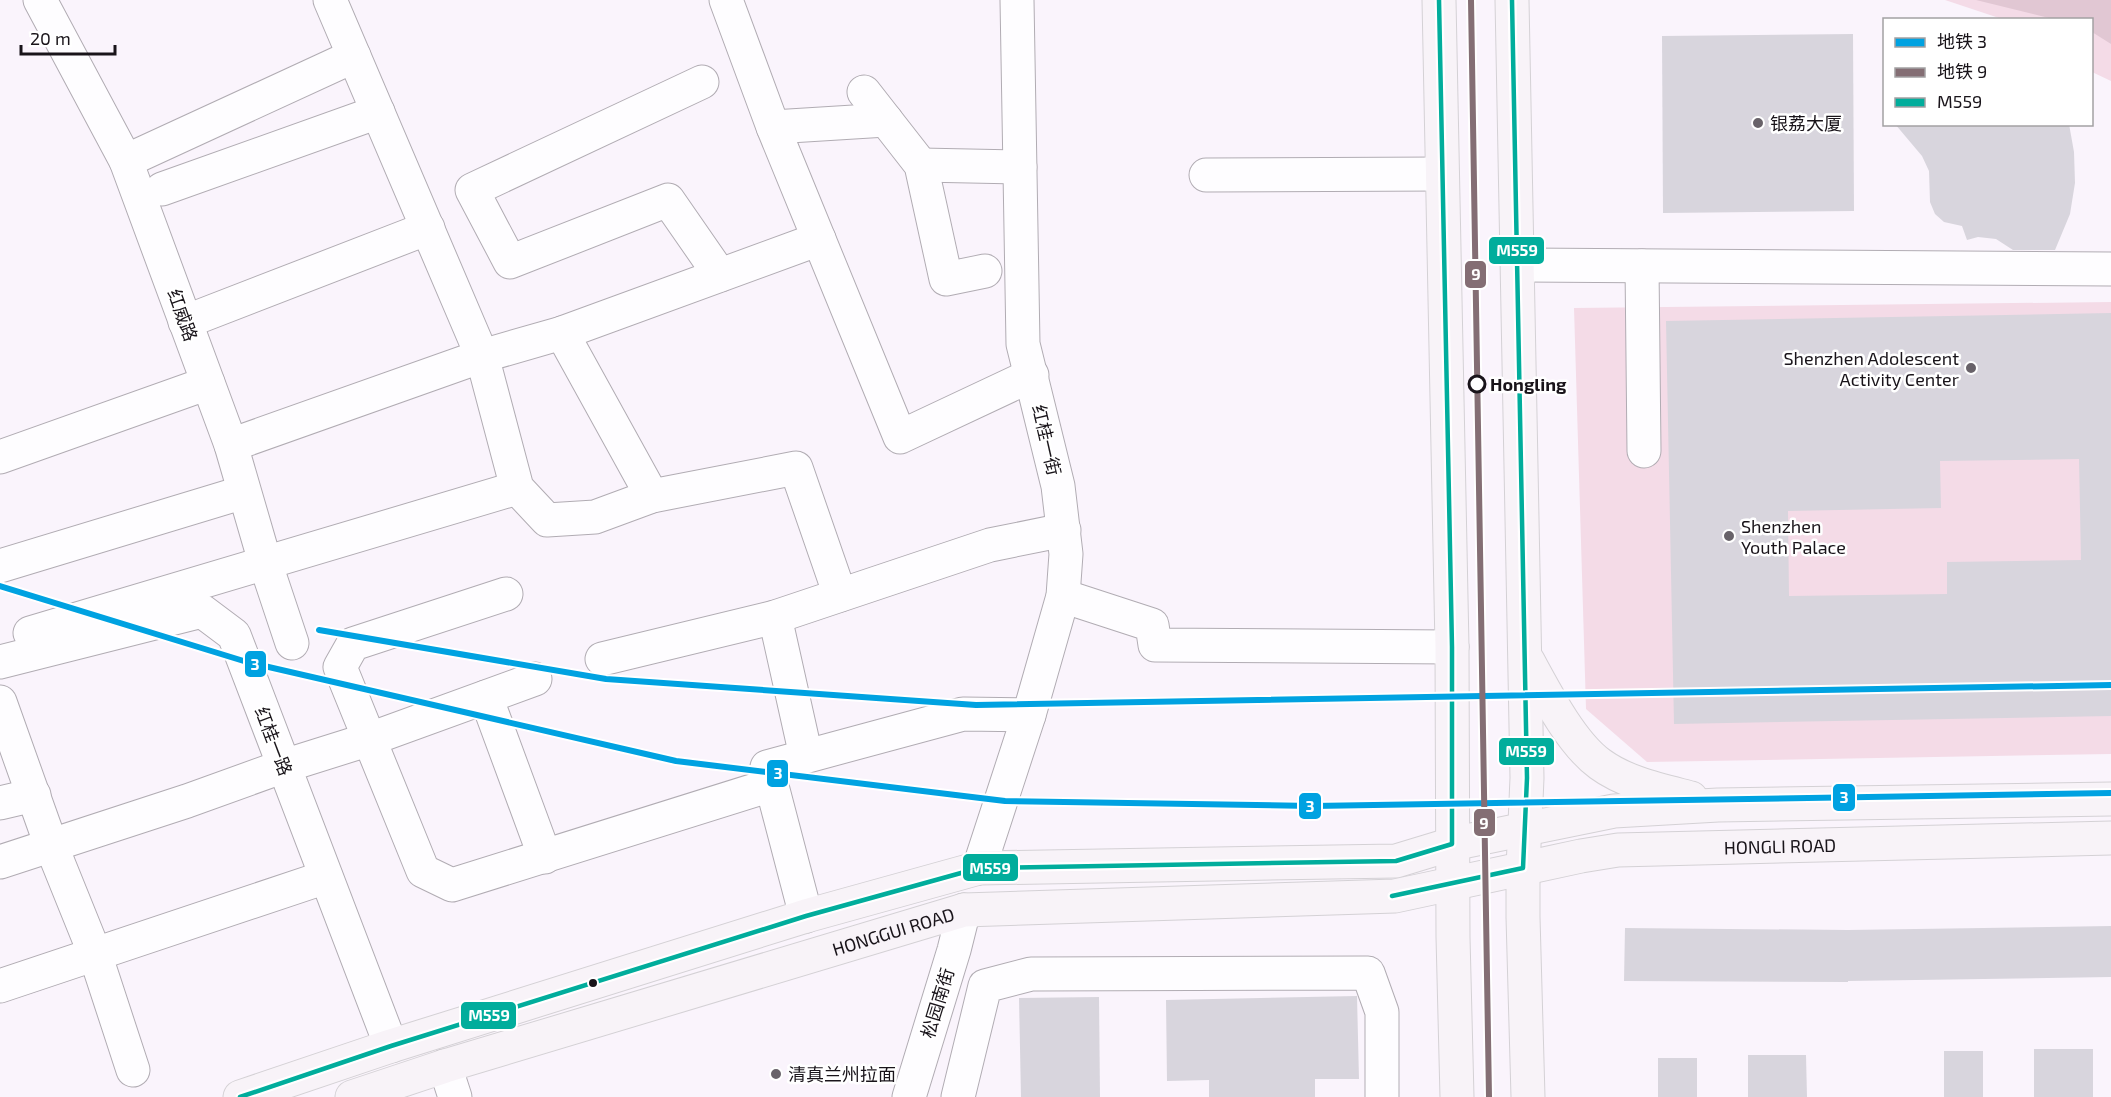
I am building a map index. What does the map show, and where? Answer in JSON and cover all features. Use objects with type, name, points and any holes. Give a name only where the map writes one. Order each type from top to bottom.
[{"type":"main road","points":[[1439,0],[1452,647],[1452,844],[1457,1097]]},
{"type":"main road","points":[[1512,0],[1527,778],[1523,868],[1528,1097]]},
{"type":"main road","points":[[1525,657],[1551,703],[1580,745],[1599,763],[1652,788],[1718,805]]},
{"type":"main road","points":[[1452,844],[1614,811],[1718,805],[2111,800]]},
{"type":"main road","name":"HONGLI ROAD","points":[[1453,883],[1618,850],[2111,838]]},
{"type":"main road","name":"HONGGUI ROAD","points":[[240,1097],[391,1046],[806,916],[979,868],[1396,861],[1452,844]]},
{"type":"main road","name":"HONGGUI ROAD","points":[[352,1097],[445,1066],[964,910],[1395,896],[1453,883]]},
{"type":"street","points":[[330,0],[482,356],[517,488],[547,520],[595,517],[652,496],[796,468],[840,595]]},
{"type":"street","points":[[726,0],[773,127],[900,437],[1032,375]]},
{"type":"street","name":"红桂一街","points":[[979,868],[1029,715],[1063,596],[1066,554],[1058,486],[1023,344],[1017,0]]},
{"type":"street","name":"红威路","points":[[44,1],[126,161],[231,445],[265,562],[292,643]]},
{"type":"street","points":[[126,161],[354,56]]},
{"type":"street","points":[[702,82],[472,190],[510,262],[668,200],[720,275]]},
{"type":"street","points":[[864,92],[921,165],[946,279],[985,271]]},
{"type":"street","points":[[162,189],[378,112]]},
{"type":"street","points":[[773,127],[886,120]]},
{"type":"street","points":[[921,165],[1020,166]]},
{"type":"street","points":[[1206,176],[1442,174]]},
{"type":"street","points":[[185,322],[428,228]]},
{"type":"street","points":[[231,445],[482,356],[562,333],[819,239]]},
{"type":"street","points":[[1518,265],[2111,269]]},
{"type":"street","points":[[1642,266],[1644,451]]},
{"type":"street","points":[[562,333],[652,496]]},
{"type":"street","points":[[0,457],[208,383]]},
{"type":"street","points":[[0,642],[517,488]]},
{"type":"street","points":[[0,566],[244,492]]},
{"type":"street","points":[[602,659],[775,617],[990,545],[1064,530]]},
{"type":"street","points":[[506,594],[353,644],[340,667],[423,871],[452,885],[771,785]]},
{"type":"street","points":[[1063,596],[1152,625],[1155,645],[1452,647]]},
{"type":"street","name":"红桂一路","points":[[0,662],[202,611],[234,635],[391,1046]]},
{"type":"street","points":[[775,617],[806,756]]},
{"type":"street","points":[[0,862],[370,739],[535,679]]},
{"type":"street","points":[[486,697],[545,857]]},
{"type":"street","points":[[0,702],[51,845],[95,954],[133,1070]]},
{"type":"street","points":[[806,916],[766,767],[963,714],[1029,715]]},
{"type":"street","points":[[0,803],[34,795]]},
{"type":"street","points":[[0,986],[326,877]]},
{"type":"street","name":"松园南街","points":[[912,1086],[964,910]]},
{"type":"street","points":[[912,1086],[959,1093],[985,986],[1031,975],[1368,974],[1382,1012],[1382,1097]]},
{"type":"street","points":[[445,1066],[455,1097]]},
{"type":"shaded area","points":[[1945,0],[2111,0],[2111,81],[2093,72],[2093,18],[1999,18]]},
{"type":"shaded area","points":[[1976,0],[2111,0],[2111,44],[2093,33],[2093,18],[2049,18]]},
{"type":"shaded area","name":"Shenzhen Youth Palace","points":[[2111,302],[2111,754],[1647,762],[1586,709],[1574,308]]},
{"type":"building","name":"银荔大厦","points":[[1853,34],[1854,211],[1663,213],[1662,36]]},
{"type":"building","points":[[1897,126],[2069,126],[2074,152],[2075,183],[2070,214],[2055,250],[2013,250],[1996,239],[1978,237],[1967,240],[1962,226],[1944,222],[1935,214],[1930,202],[1929,171],[1922,156]]},
{"type":"building","name":"Shenzhen Youth Palace","points":[[2111,313],[2111,716],[1674,724],[1666,321]],"holes":[[[2079,459],[2081,560],[1947,562],[1947,594],[1789,596],[1788,511],[1941,508],[1940,461]]]},
{"type":"building","points":[[2111,926],[2111,977],[1848,982],[1624,981],[1625,928],[1848,930]]},
{"type":"building","points":[[1357,996],[1359,1079],[1315,1079],[1315,1097],[1209,1097],[1209,1080],[1167,1081],[1166,1000]]},
{"type":"building","points":[[1099,997],[1100,1097],[1021,1097],[1019,998]]},
{"type":"building","points":[[2034,1049],[2093,1049],[2093,1097],[2034,1097]]},
{"type":"building","points":[[1944,1051],[1983,1051],[1983,1097],[1944,1097]]},
{"type":"building","points":[[1748,1055],[1806,1055],[1807,1097],[1748,1097]]},
{"type":"building","points":[[1658,1058],[1697,1058],[1697,1097],[1658,1097]]},
{"type":"metro line","name":"9","points":[[1471,0],[1489,1097]]},
{"type":"metro line","name":"3","points":[[0,586],[247,662],[676,761],[1005,801],[1313,806],[2111,793]]},
{"type":"metro line","name":"3","points":[[319,630],[606,679],[976,705],[2111,685]]},
{"type":"transit line","name":"M559","points":[[240,1097],[391,1046],[806,916],[979,868],[1396,861],[1452,844],[1452,647],[1439,0]]},
{"type":"transit line","name":"M559","points":[[1392,896],[1523,868],[1527,778],[1512,0]]},
{"type":"place","name":"银荔大厦","points":[[1758,123]]},
{"type":"place","name":"Shenzhen Adolescent Activity Center","points":[[1971,368]]},
{"type":"place","name":"Hongling","points":[[1477,384]]},
{"type":"place","name":"Shenzhen Youth Palace","points":[[1729,536]]},
{"type":"place","name":"清真兰州拉面","points":[[776,1074]]}]
